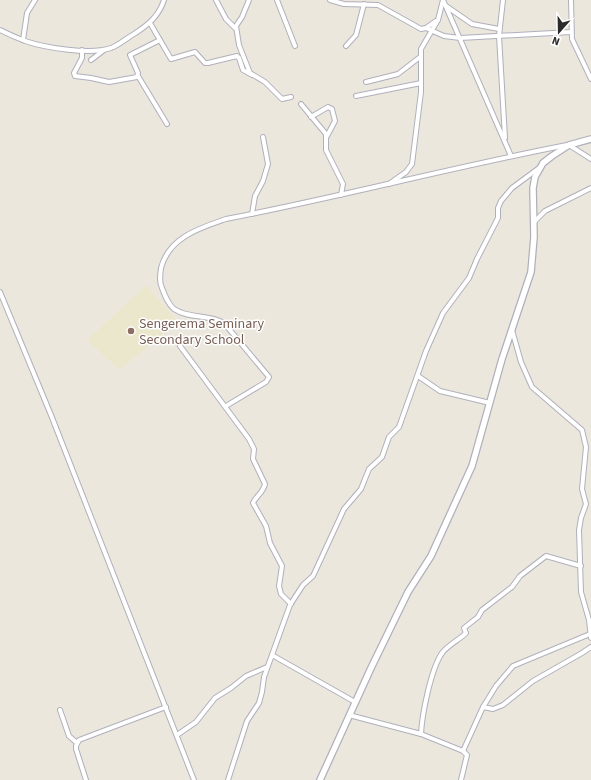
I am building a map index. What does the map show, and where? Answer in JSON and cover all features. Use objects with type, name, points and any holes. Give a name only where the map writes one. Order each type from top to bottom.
[{"type":"street","points":[[23,40],[27,13],[35,0]]},
{"type":"street","points":[[0,30],[23,40],[82,50],[104,49],[115,46],[150,23],[160,10],[164,0]]},
{"type":"street","points":[[216,0],[226,19],[236,28]]},
{"type":"street","points":[[249,0],[236,28],[239,45],[252,75]]},
{"type":"street","points":[[277,0],[295,46]]},
{"type":"street","points":[[330,0],[344,4],[364,4],[371,2],[381,6],[417,28],[426,28],[444,36],[460,38],[571,32]]},
{"type":"street","points":[[443,0],[511,156]]},
{"type":"street","points":[[387,185],[406,172],[412,164],[421,83],[420,56],[422,45],[438,20],[443,0]]},
{"type":"street","points":[[504,0],[499,36],[506,143]]},
{"type":"street","points":[[571,0],[571,32],[577,52],[591,79]]},
{"type":"street","points":[[346,46],[356,35],[364,4]]},
{"type":"street","points":[[446,6],[472,24],[499,29]]},
{"type":"street","points":[[426,28],[438,20]]},
{"type":"street","points":[[150,23],[171,59],[195,52],[206,63],[238,56],[244,70],[265,82],[282,99],[291,97]]},
{"type":"street","points":[[160,40],[130,55],[138,76],[167,124]]},
{"type":"street","points":[[91,60],[104,49]]},
{"type":"street","points":[[82,50],[82,58],[74,74],[77,77],[109,82],[131,79],[138,76]]},
{"type":"street","points":[[366,82],[398,74],[420,56]]},
{"type":"street","points":[[356,96],[421,83]]},
{"type":"street","points":[[301,104],[327,136]]},
{"type":"street","points":[[312,117],[328,107],[332,109],[334,122],[327,136],[326,150],[343,184],[341,195]]},
{"type":"street","points":[[252,214],[255,196],[263,181],[268,164],[263,137]]},
{"type":"street","points":[[228,780],[247,721],[259,703],[267,667],[291,604],[303,585],[313,576],[344,509],[361,489],[369,468],[382,457],[389,437],[399,427],[426,351],[445,309],[456,298],[461,288],[469,278],[476,259],[498,218],[498,208],[501,200],[515,186],[552,156],[569,145],[591,139]]},
{"type":"street","points":[[226,406],[266,382],[268,374],[224,324],[213,319],[186,314],[171,306],[160,284],[160,275],[166,256],[172,246],[183,237],[213,223],[511,156],[577,143]]},
{"type":"street","points":[[569,145],[591,159]]},
{"type":"street","points":[[320,780],[355,702],[408,592],[429,560],[472,466],[512,330],[531,272],[533,188],[535,177],[540,167]]},
{"type":"street","points":[[533,224],[545,211],[591,188]]},
{"type":"street","points":[[0,292],[54,421],[194,780]]},
{"type":"street","points":[[463,751],[483,707],[496,686],[513,666],[591,636],[589,620],[582,598],[579,530],[586,504],[582,489],[586,447],[584,432],[532,387],[521,362],[512,330]]},
{"type":"street","points":[[180,346],[226,406],[249,439],[254,449],[253,459],[264,479],[264,488],[253,503],[266,526],[270,543],[282,566],[279,586],[281,594],[291,604]]},
{"type":"street","points":[[418,376],[440,391],[490,403]]},
{"type":"street","points":[[421,734],[428,695],[441,656],[466,632],[464,628],[478,616],[482,610],[512,587],[520,576],[546,556],[581,566]]},
{"type":"street","points":[[483,707],[493,709],[503,705],[533,681],[591,647]]},
{"type":"street","points":[[272,654],[355,702]]},
{"type":"street","points":[[177,736],[196,722],[215,698],[246,676],[267,667]]},
{"type":"street","points":[[86,780],[76,750],[77,743],[86,737],[166,707]]},
{"type":"street","points":[[60,710],[69,736],[77,743]]},
{"type":"street","points":[[349,715],[421,734],[463,751],[467,755],[460,780]]},
{"type":"shaded area","name":"Sengerema Seminary Secondary School","points":[[146,285],[178,322],[119,370],[87,340]]},
{"type":"place","name":"Sengerema Seminary Secondary School","points":[[131,331]]}]
